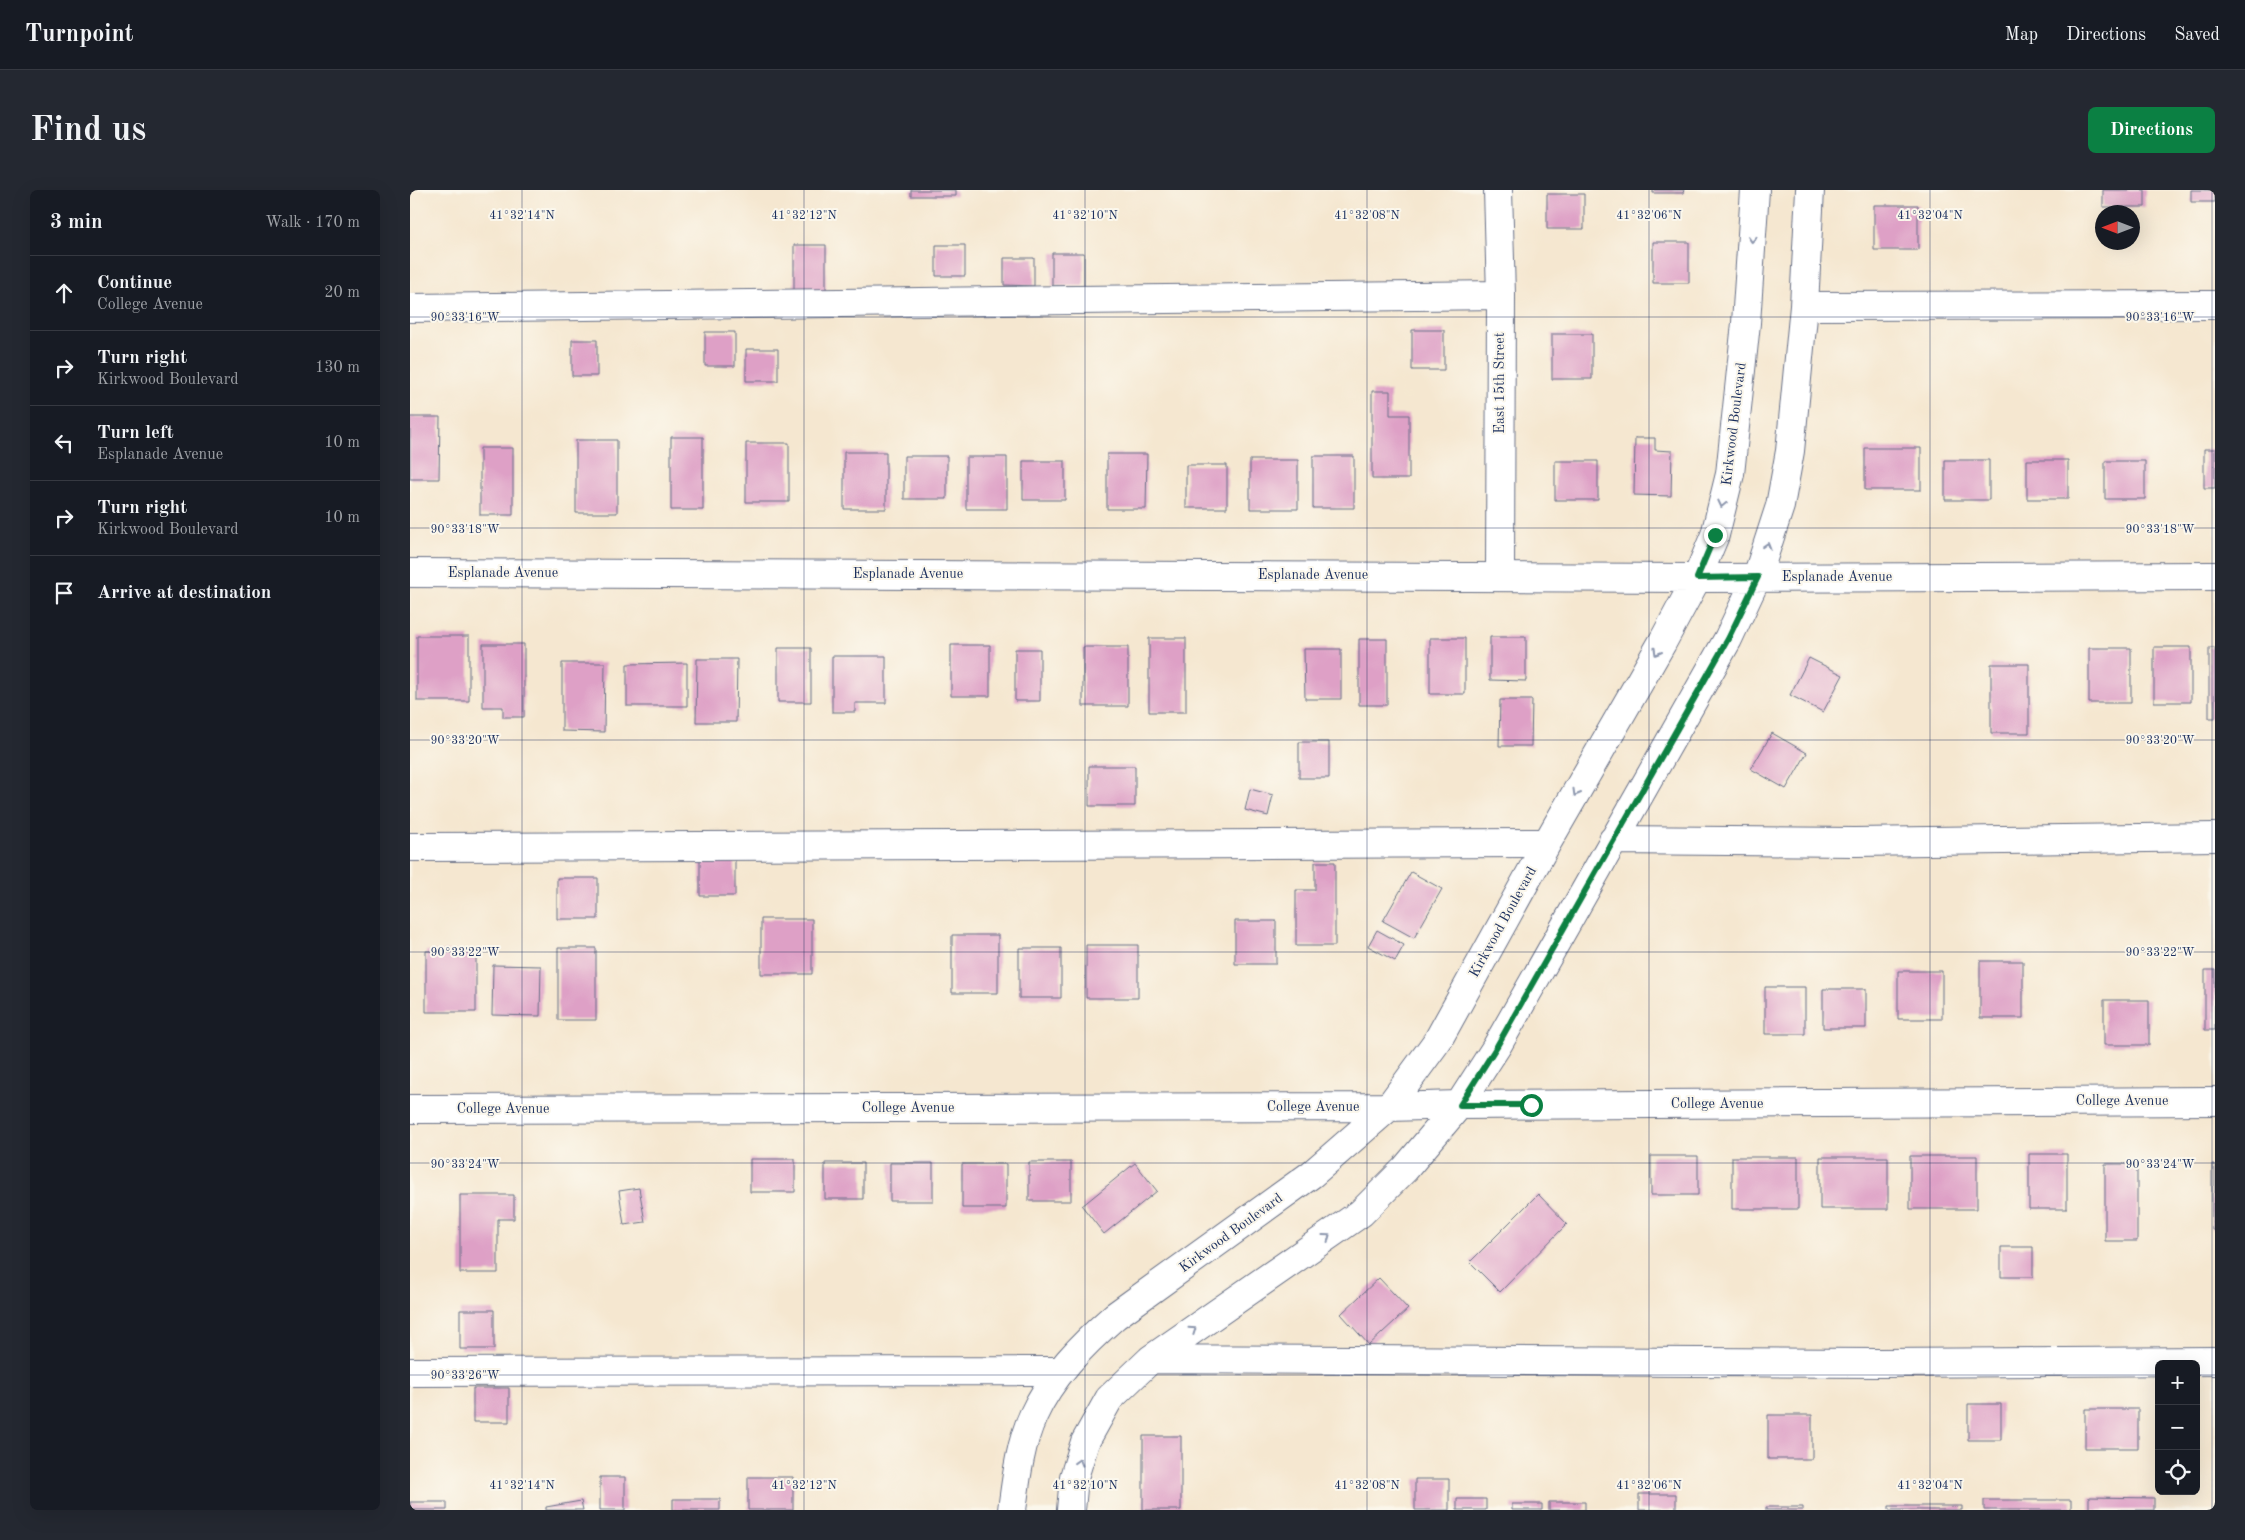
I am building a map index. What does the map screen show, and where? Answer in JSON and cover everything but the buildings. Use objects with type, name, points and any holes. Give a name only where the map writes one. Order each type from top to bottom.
[{"type":"street","name":"East 15th Street","points":[[1498,190],[1500,576]]},
{"type":"street","name":"Kirkwood Boulevard","points":[[1012,1510],[1018,1467],[1032,1417],[1060,1371],[1088,1339],[1115,1316],[1312,1174],[1388,1107],[1438,1040],[1697,578],[1715,535],[1730,474],[1746,323],[1755,190]]},
{"type":"street","points":[[1071,1510],[1074,1477],[1085,1442],[1109,1399],[1151,1359],[1361,1213],[1405,1169],[1460,1105],[1497,1046],[1728,639],[1758,577],[1780,506],[1790,451],[1804,306],[1810,190]]},
{"type":"street","points":[[410,308],[1500,295]]},
{"type":"street","points":[[1804,306],[2215,305]]},
{"type":"street","name":"Esplanade Avenue","points":[[410,573],[1697,578],[2215,576]]},
{"type":"street","points":[[1613,840],[1855,842],[2215,837]]},
{"type":"street","points":[[410,847],[1547,843]]},
{"type":"street","name":"College Avenue","points":[[410,1110],[1388,1107],[2215,1101]]},
{"type":"street","points":[[1151,1359],[1879,1363],[2215,1362]]},
{"type":"street","points":[[410,1372],[1060,1371]]},
{"type":"route","points":[[1531,1105],[1460,1105],[1497,1046],[1728,639],[1758,577],[1697,578],[1715,535]]}]
